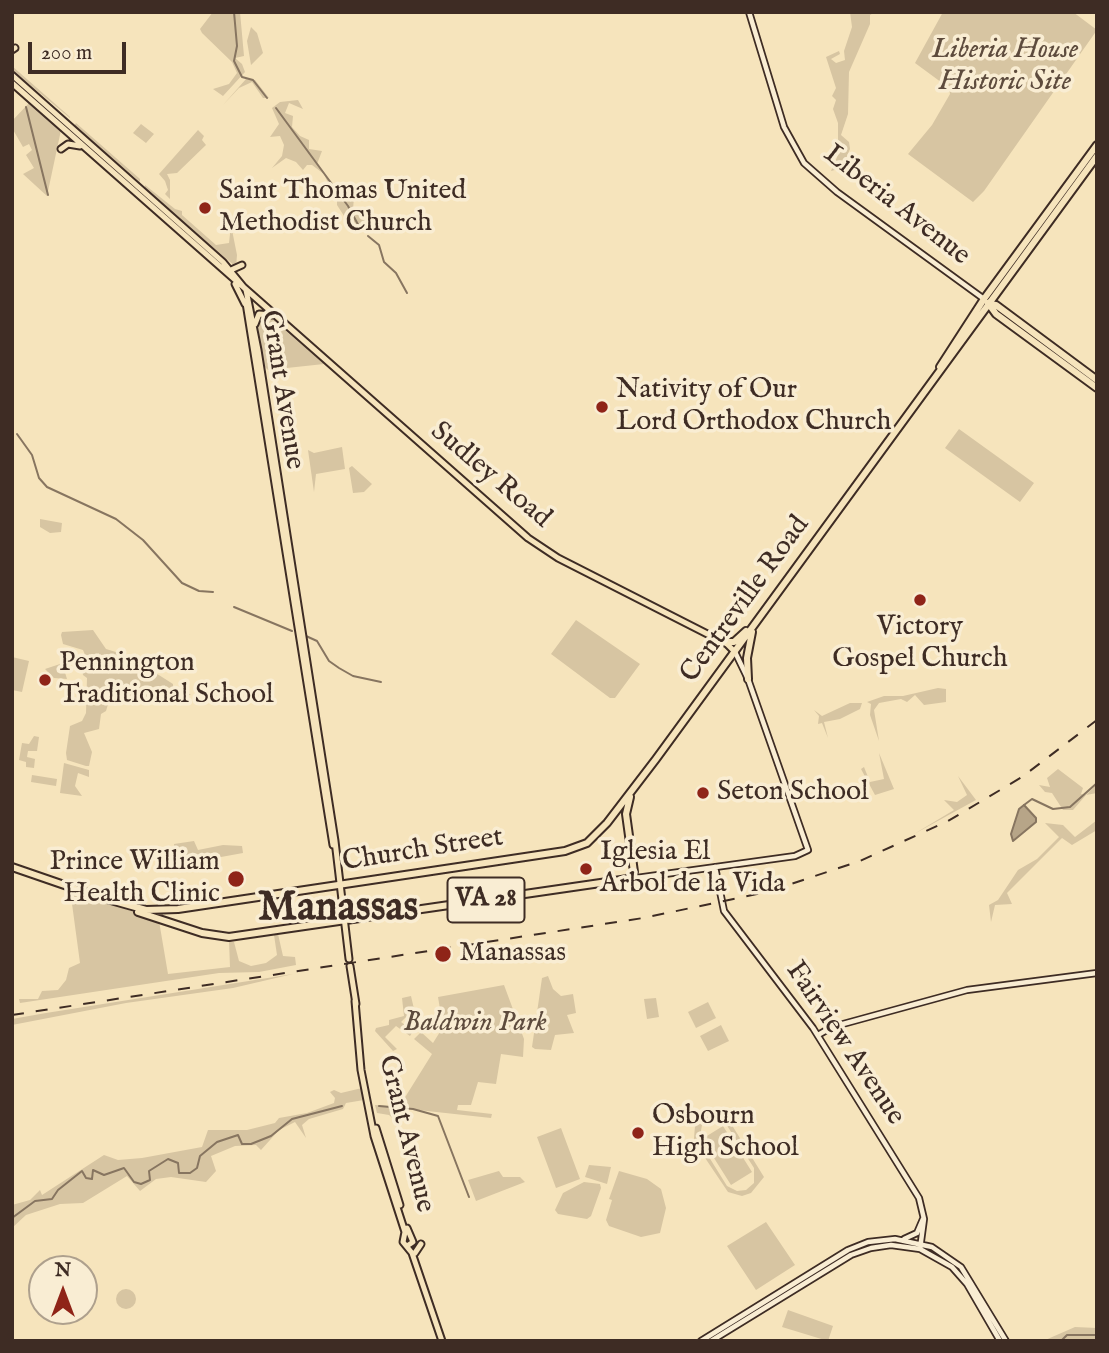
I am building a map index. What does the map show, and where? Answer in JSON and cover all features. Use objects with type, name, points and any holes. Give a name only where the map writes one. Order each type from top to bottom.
[{"type":"highway","points":[[1089,143],[1097,143]]},
{"type":"highway","name":"Centreville Road","points":[[935,378],[1097,143]]},
{"type":"highway","name":"Centreville Road","points":[[587,843],[644,775],[978,320],[987,302],[1003,286],[1097,156]]},
{"type":"highway","points":[[1003,286],[1001,303],[1010,315]]},
{"type":"highway","name":"Liberia Avenue","points":[[987,302],[989,309],[1097,388]]},
{"type":"highway","name":"Liberia Avenue","points":[[987,302],[1010,315],[1097,380]]},
{"type":"highway","points":[[978,320],[987,314],[996,314]]},
{"type":"highway","points":[[723,642],[736,641],[762,615]]},
{"type":"highway","points":[[748,678],[747,653],[754,626]]},
{"type":"highway","name":"VA 28","points":[[634,872],[626,808],[644,775]]},
{"type":"highway","name":"Church Street","points":[[100,897],[146,910],[178,909],[571,849],[587,843]]},
{"type":"highway","name":"VA 28","points":[[12,867],[206,934],[229,937],[628,879]]},
{"type":"highway","points":[[628,879],[634,872]]},
{"type":"highway","points":[[171,922],[171,914],[178,909]]},
{"type":"main road","name":"Liberia Avenue","points":[[749,12],[784,127],[804,163],[837,192],[987,302]]},
{"type":"main road","name":"Sudley Road","points":[[12,75],[231,270],[246,290]]},
{"type":"main road","name":"Sudley Road","points":[[12,83],[536,544],[723,642],[735,652]]},
{"type":"main road","points":[[61,149],[71,144],[86,148]]},
{"type":"main road","points":[[231,270],[242,265]]},
{"type":"main road","points":[[232,279],[247,311]]},
{"type":"main road","name":"Grant Avenue","points":[[246,290],[247,311],[333,845]]},
{"type":"main road","name":"Grant Avenue","points":[[246,290],[376,1136],[407,1236],[403,1242],[415,1253],[441,1340]]},
{"type":"main road","points":[[254,331],[259,314],[275,316]]},
{"type":"main road","points":[[628,879],[802,855],[807,852],[808,846],[748,678],[735,652]]},
{"type":"main road","name":"Fairview Avenue","points":[[715,867],[724,911],[818,1035],[919,1198],[924,1215]]},
{"type":"main road","points":[[634,872],[641,877]]},
{"type":"main road","points":[[818,1035],[832,1027],[967,990],[1097,973]]},
{"type":"main road","points":[[902,1240],[916,1233],[924,1215]]},
{"type":"main road","points":[[920,1246],[924,1215]]},
{"type":"main road","points":[[701,1341],[848,1250],[878,1240],[902,1240],[941,1252],[961,1267],[1006,1341]]},
{"type":"main road","points":[[415,1253],[421,1244]]},
{"type":"main road","name":"Grant Avenue","points":[[409,1245],[441,1340]]},
{"type":"main road","points":[[711,1341],[860,1251],[891,1245],[920,1246],[958,1273],[1000,1341]]},
{"type":"green space","points":[[213,12],[240,12],[244,56],[235,58],[242,64],[245,72],[223,96],[213,89],[229,84],[237,73],[232,62],[200,29]]},
{"type":"green space","points":[[850,12],[875,12],[870,15],[870,24],[849,72],[848,114],[841,135],[849,142],[850,149],[842,168],[831,171],[838,155],[838,123],[833,109],[836,100],[832,96],[836,88],[826,57],[839,51],[840,54],[831,59],[836,63],[845,60],[844,51],[852,27]]},
{"type":"green space","name":"Liberia House Historic Site","points":[[943,12],[1073,12],[1097,30],[984,191],[973,202],[908,154],[932,125],[950,94],[949,88],[915,63]]},
{"type":"green space","points":[[251,27],[257,33],[263,53],[251,65],[247,41]]},
{"type":"green space","points":[[12,66],[70,117],[70,118],[12,70]]},
{"type":"green space","points":[[246,79],[255,80],[269,98],[263,98],[252,82],[239,88],[223,105]]},
{"type":"green space","points":[[298,100],[303,109],[289,103],[285,113],[293,116],[292,127],[300,136],[309,140],[309,149],[322,151],[317,164],[335,186],[328,183],[324,174],[312,165],[307,165],[303,170],[296,162],[286,158],[272,168],[282,156],[284,145],[280,136],[270,137],[279,124],[272,108],[280,102]]},
{"type":"green space","points":[[29,103],[61,130],[47,196],[23,174],[34,168],[26,155],[32,150],[29,144],[23,147],[12,128],[12,121]]},
{"type":"green space","points":[[76,123],[140,179],[140,182],[74,126]]},
{"type":"green space","points":[[141,124],[154,134],[146,143],[133,133]]},
{"type":"green space","points":[[198,130],[204,136],[202,140],[206,145],[177,173],[167,174],[170,180],[170,199],[165,194],[168,190],[165,181],[159,174]]},
{"type":"green space","points":[[145,185],[175,209],[182,211],[182,215],[216,245],[229,243],[231,225],[237,255],[236,267],[145,189]]},
{"type":"green space","points":[[344,192],[354,198],[353,209],[361,212],[366,222],[359,231],[352,220],[346,219],[337,205],[337,195]]},
{"type":"green space","points":[[261,316],[272,319],[324,364],[268,370],[264,366],[257,322]]},
{"type":"green space","points":[[959,429],[1034,483],[1020,502],[945,448]]},
{"type":"green space","points":[[342,447],[345,469],[316,474],[314,492],[308,450],[314,453]]},
{"type":"green space","points":[[352,466],[372,484],[364,492],[353,493],[349,468]]},
{"type":"green space","points":[[40,519],[62,523],[61,532],[50,533],[40,527]]},
{"type":"green space","points":[[576,620],[640,664],[615,698],[610,698],[551,654]]},
{"type":"green space","points":[[93,630],[106,649],[129,656],[173,684],[173,693],[191,694],[181,700],[145,704],[116,699],[109,701],[106,711],[101,714],[99,729],[84,733],[92,752],[89,766],[86,766],[67,760],[66,753],[70,726],[82,721],[86,713],[87,678],[82,669],[86,657],[83,650],[63,644],[61,635],[62,632]]},
{"type":"green space","points":[[12,657],[29,661],[22,692],[12,690]]},
{"type":"green space","points":[[60,664],[67,679],[54,678],[45,669]]},
{"type":"green space","points":[[938,688],[946,689],[946,702],[924,705],[915,695],[907,702],[901,699],[879,703],[874,710],[879,741],[870,715],[871,704],[867,702],[884,696],[903,696]]},
{"type":"green space","points":[[850,703],[862,703],[860,709],[840,719],[824,722],[828,738],[822,723],[818,724],[819,716],[814,710],[822,716]]},
{"type":"green space","points":[[34,736],[39,737],[37,751],[28,751],[27,757],[35,759],[34,768],[26,767],[26,762],[19,760],[22,743],[29,744]]},
{"type":"green space","points":[[879,753],[894,789],[875,795],[861,769],[864,767],[870,782],[884,779]]},
{"type":"green space","points":[[64,763],[89,770],[89,777],[78,773],[75,786],[82,796],[60,793]]},
{"type":"green space","points":[[1058,769],[1083,788],[1081,794],[1086,795],[1073,810],[1063,810],[1052,793],[1045,792],[1039,785],[1050,787],[1047,778]]},
{"type":"green space","points":[[32,775],[57,779],[56,786],[31,782]]},
{"type":"green space","points":[[958,776],[976,800],[914,834],[954,810],[944,800],[957,802],[967,795]]},
{"type":"green space","points":[[1097,784],[1097,793],[1086,795]]},
{"type":"green space","points":[[1097,820],[1097,830],[1072,845],[1062,838],[1007,893],[1012,904],[995,905],[991,922],[989,905],[998,900],[1018,870],[1037,859],[1059,837],[1045,823],[1063,825],[1075,837]]},
{"type":"green space","points":[[194,841],[198,850],[223,845],[242,846],[243,853],[177,865],[174,844]]},
{"type":"green space","points":[[70,889],[159,921],[168,974],[230,967],[229,941],[234,942],[239,961],[251,966],[266,963],[277,955],[274,935],[278,934],[283,956],[295,957],[296,965],[259,972],[219,973],[20,1003],[19,999],[38,999],[42,991],[58,990],[66,980],[69,968],[80,963]]},
{"type":"green space","points":[[293,974],[233,988],[126,1003],[12,1025],[12,1019]]},
{"type":"green space","points":[[548,976],[553,989],[561,996],[573,994],[576,1013],[567,1015],[574,1033],[555,1035],[551,1050],[535,1049],[532,1047],[542,978]]},
{"type":"green space","name":"Baldwin Park","points":[[504,985],[524,1039],[523,1057],[501,1054],[496,1084],[478,1082],[471,1105],[458,1105],[457,1110],[492,1114],[491,1118],[400,1108],[397,1122],[389,1115],[377,1113],[375,1105],[399,1107],[432,1054],[414,1039],[421,1032],[433,1043],[443,1027],[438,997]]},
{"type":"green space","points":[[411,996],[414,1009],[401,1022],[413,1031],[410,1036],[396,1026],[385,1037],[397,1049],[393,1051],[375,1031],[376,1028],[389,1025],[389,1020],[404,1016],[402,998]]},
{"type":"green space","points":[[656,998],[659,1017],[647,1019],[644,999]]},
{"type":"green space","points":[[708,1002],[716,1018],[696,1028],[688,1012]]},
{"type":"green space","points":[[721,1025],[729,1041],[708,1051],[700,1036]]},
{"type":"green space","points":[[362,1088],[364,1100],[346,1103],[343,1109],[309,1119],[302,1125],[306,1138],[295,1122],[279,1130],[261,1150],[256,1145],[235,1146],[211,1156],[216,1171],[206,1182],[171,1177],[156,1179],[140,1191],[127,1176],[83,1203],[60,1204],[26,1215],[12,1228],[12,1205],[30,1200],[40,1190],[42,1195],[104,1155],[118,1160],[202,1147],[208,1130],[247,1130],[275,1123],[279,1118],[307,1113],[334,1103],[335,1098],[330,1092],[334,1090],[341,1093]]},
{"type":"green space","points":[[710,1115],[721,1116],[730,1122],[764,1177],[751,1193],[742,1196],[728,1192],[697,1146],[694,1138],[695,1126]],"holes":[[[715,1119],[726,1124],[754,1168],[754,1183],[746,1190],[737,1191],[727,1186],[699,1141],[702,1125]]]},
{"type":"green space","points":[[723,1126],[752,1172],[731,1185],[702,1139]]},
{"type":"green space","points":[[561,1128],[580,1179],[556,1188],[537,1137]]},
{"type":"green space","points":[[589,1165],[611,1167],[607,1184],[585,1177]]},
{"type":"green space","points":[[499,1171],[503,1177],[520,1177],[525,1182],[476,1201],[468,1180]]},
{"type":"green space","points":[[619,1171],[647,1179],[661,1189],[666,1208],[660,1233],[641,1237],[609,1226],[606,1220],[612,1200],[609,1199]]},
{"type":"green space","points":[[584,1182],[600,1184],[601,1188],[591,1216],[587,1219],[558,1214],[555,1210],[563,1193]]},
{"type":"green space","points":[[766,1222],[795,1265],[756,1290],[727,1246]]},
{"type":"green space","points":[[126,1289],[133,1292],[136,1299],[133,1306],[126,1309],[119,1306],[116,1299],[119,1292]]},
{"type":"green space","points":[[788,1310],[833,1326],[828,1341],[782,1327]]},
{"type":"green space","points":[[1075,1327],[1097,1328],[1097,1341],[1043,1341]]},
{"type":"shaded area","points":[[1024,805],[1036,818],[1036,822],[1013,841],[1011,834],[1019,809]]},
{"type":"waterway","points":[[234,12],[237,46],[234,61],[242,77],[253,80],[267,98]]},
{"type":"waterway","points":[[26,107],[48,195]]},
{"type":"waterway","points":[[276,108],[348,206],[361,230]]},
{"type":"waterway","points":[[368,236],[379,245],[384,262],[396,273],[407,293]]},
{"type":"waterway","points":[[17,434],[32,455],[39,478],[47,487],[116,519],[143,540],[182,583],[199,591],[213,592]]},
{"type":"waterway","points":[[234,607],[292,631]]},
{"type":"waterway","points":[[306,636],[317,641],[329,661],[339,668],[353,676],[381,682]]},
{"type":"waterway","points":[[1024,805],[1032,799],[1053,809],[1070,807],[1097,783]]},
{"type":"waterway","points":[[12,1218],[35,1201],[52,1199],[58,1190],[82,1171],[86,1178],[92,1179],[93,1170],[104,1175],[124,1168],[134,1182],[141,1184],[150,1180],[149,1171],[168,1159],[178,1163],[179,1173],[190,1173],[197,1168],[200,1156],[217,1142],[238,1135],[242,1144],[251,1144],[271,1136],[292,1119],[342,1106]]},
{"type":"waterway","points":[[379,1106],[413,1109],[438,1116],[469,1197]]},
{"type":"waterway","points":[[1061,1341],[1067,1335],[1097,1335]]},
{"type":"railway","points":[[12,1015],[643,918],[767,892],[860,861],[948,821],[1022,777],[1097,720]]},
{"type":"place","name":"Saint Thomas United Methodist Church","points":[[205,208]]},
{"type":"place","name":"Nativity of Our Lord Orthodox Church","points":[[602,407]]},
{"type":"place","name":"Victory Gospel Church","points":[[920,600]]},
{"type":"place","name":"Pennington Traditional School","points":[[45,680]]},
{"type":"place","name":"Seton School","points":[[703,793]]},
{"type":"place","name":"Iglesia El Arbol de la Vida","points":[[586,869]]},
{"type":"place","name":"Prince William Health Clinic","points":[[236,879]]},
{"type":"place","name":"Manassas","points":[[443,954]]},
{"type":"place","name":"Osbourn High School","points":[[638,1133]]},
{"type":"district","name":"Manassas","points":[[338,910]]}]
